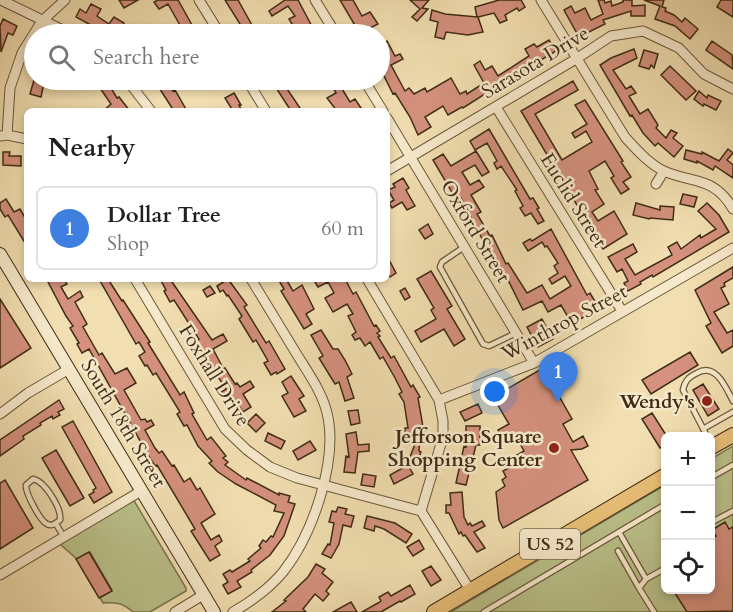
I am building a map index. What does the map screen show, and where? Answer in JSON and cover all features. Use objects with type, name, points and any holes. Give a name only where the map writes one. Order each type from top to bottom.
[{"type":"main road","name":"South 18th Street","points":[[0,254],[214,612]]},
{"type":"main road","points":[[715,441],[733,435]]},
{"type":"main road","name":"US 52","points":[[434,612],[661,478]]},
{"type":"street","points":[[1,0],[49,24]]},
{"type":"street","points":[[40,24],[65,0]]},
{"type":"street","points":[[199,0],[214,24]]},
{"type":"street","points":[[315,0],[330,24]]},
{"type":"street","points":[[541,0],[625,136],[639,153],[664,171],[711,186],[733,209]]},
{"type":"street","name":"Sarasota Drive","points":[[390,169],[611,36],[643,32],[679,48],[704,74],[733,89]]},
{"type":"street","points":[[24,50],[10,88],[3,135],[24,138]]},
{"type":"street","points":[[135,90],[149,108]]},
{"type":"street","points":[[253,90],[264,108]]},
{"type":"street","points":[[370,90],[381,108]]},
{"type":"street","name":"Euclid Street","points":[[495,107],[622,311]]},
{"type":"street","name":"Oxford Street","points":[[390,123],[534,363]]},
{"type":"street","points":[[656,184],[664,171]]},
{"type":"street","name":"Winthrop Street","points":[[440,400],[534,363],[733,248]]},
{"type":"street","name":"Foxhall Drive","points":[[137,282],[225,429],[236,441],[270,467],[297,478],[421,511]]},
{"type":"street","points":[[233,612],[256,598],[282,572],[300,547],[310,526],[323,485],[330,431],[326,410],[318,389],[252,282]]},
{"type":"street","points":[[369,282],[440,400],[443,437],[421,511],[470,590]]},
{"type":"street","points":[[0,414],[28,393],[69,369]]},
{"type":"street","points":[[0,575],[141,491]]},
{"type":"street","points":[[174,612],[203,595]]},
{"type":"lane","points":[[464,247],[442,262],[440,267],[483,344],[489,346],[516,333]]},
{"type":"lane","points":[[704,432],[683,390],[688,378],[702,370],[711,370],[733,401]]},
{"type":"lane","points":[[703,429],[733,412]]},
{"type":"lane","points":[[715,476],[733,465]]},
{"type":"lane","points":[[37,479],[43,483],[61,515],[56,524],[44,523],[35,508],[25,488],[30,480],[37,479]]},
{"type":"lane","points":[[484,612],[661,507]]},
{"type":"lane","points":[[715,521],[733,512]]},
{"type":"lane","points":[[56,524],[64,537]]},
{"type":"lane","points":[[619,532],[646,579]]},
{"type":"lane","points":[[618,551],[654,612]]},
{"type":"lane","points":[[639,588],[646,579],[661,571]]},
{"type":"green space","points":[[733,446],[733,612],[451,612],[661,487],[661,594],[715,594],[715,457]]},
{"type":"green space","points":[[133,499],[186,588],[186,591],[150,612],[133,612],[119,604],[103,603],[100,598],[112,590],[90,552],[77,559],[60,544]]},
{"type":"building","points":[[119,0],[138,0],[124,8]]},
{"type":"building","points":[[178,0],[191,24],[179,24],[168,4],[159,9],[154,2]]},
{"type":"building","points":[[225,0],[238,0],[251,24],[240,24]]},
{"type":"building","points":[[285,0],[298,0],[311,24],[292,24],[289,19],[295,16],[288,6],[272,16],[269,11]]},
{"type":"building","points":[[340,0],[353,0],[362,16],[370,12],[378,24],[354,24]]},
{"type":"building","points":[[410,0],[429,0],[422,8],[428,9],[417,21],[412,17],[420,9]]},
{"type":"building","points":[[499,0],[521,0],[525,7],[519,11],[517,8],[505,15],[507,20],[500,23],[494,13],[478,17],[483,32],[468,35],[446,32],[444,39],[435,37],[438,22],[430,20],[432,10],[445,14],[477,17],[475,7]]},
{"type":"building","points":[[598,0],[604,0],[605,3],[611,1],[612,6],[623,0],[632,0],[632,6],[645,5],[645,16],[631,16],[631,11],[603,20],[605,24],[579,37],[564,10],[571,6],[575,13],[585,8],[591,20],[603,14]]},
{"type":"building","points":[[644,0],[664,0],[662,7],[666,8],[665,11],[682,22],[685,18],[698,29],[690,39],[675,26],[655,19],[660,6]]},
{"type":"building","points":[[721,0],[733,0],[733,17],[717,7]]},
{"type":"building","points":[[91,4],[101,9],[97,16],[109,24],[89,24],[76,17],[80,9],[86,13]]},
{"type":"building","points":[[114,17],[123,24],[109,24]]},
{"type":"building","points":[[3,19],[17,26],[13,35],[8,33],[1,52],[0,26]]},
{"type":"building","points":[[549,40],[556,51],[502,83],[504,86],[493,93],[491,90],[463,108],[448,115],[443,106],[425,117],[431,127],[418,135],[410,117],[390,88],[390,47],[395,56],[400,54],[403,59],[391,65],[405,91],[409,88],[414,94],[425,88],[427,92],[451,78],[460,94],[466,91],[467,94],[484,83],[474,65],[480,61],[485,70],[492,66],[498,76],[529,56],[525,49],[534,44],[537,47]]},
{"type":"building","points":[[712,41],[732,55],[733,69],[706,50]]},
{"type":"building","points":[[634,49],[637,58],[613,70],[626,89],[631,86],[636,93],[629,96],[640,114],[648,109],[658,125],[656,128],[666,138],[671,130],[677,133],[673,138],[683,146],[674,157],[658,143],[655,146],[643,133],[632,115],[630,116],[600,65]]},
{"type":"building","points":[[644,50],[658,54],[654,68],[651,65],[649,69],[639,66]]},
{"type":"building","points":[[670,66],[696,91],[686,100],[661,75]]},
{"type":"building","points":[[573,81],[578,90],[535,114],[562,160],[592,142],[586,131],[575,138],[572,133],[587,124],[575,105],[585,100],[623,161],[621,162],[631,177],[623,182],[629,189],[621,194],[611,178],[614,176],[605,161],[589,171],[598,189],[595,190],[604,204],[592,212],[598,221],[614,211],[627,234],[603,249],[521,111]]},
{"type":"building","points":[[31,90],[42,90],[41,97],[30,94]]},
{"type":"building","points":[[101,90],[112,90],[128,108],[106,108],[111,104]]},
{"type":"building","points":[[160,90],[175,90],[185,108],[172,108]]},
{"type":"building","points":[[277,90],[288,90],[300,108],[289,108]]},
{"type":"building","points":[[334,90],[343,90],[350,102],[355,99],[361,108],[335,108],[327,98],[336,93]]},
{"type":"building","points":[[699,91],[707,98],[708,95],[721,101],[716,110],[704,104],[703,106],[694,99]]},
{"type":"building","points":[[234,93],[240,108],[231,108],[225,98]]},
{"type":"building","points":[[489,129],[530,199],[533,198],[539,208],[537,209],[544,221],[538,224],[531,213],[525,216],[520,208],[523,206],[515,191],[517,190],[501,166],[497,169],[494,163],[497,161],[487,143],[475,150],[470,141]]},
{"type":"building","points":[[728,149],[733,153],[727,160],[733,165],[733,178],[715,166],[713,170],[697,161],[697,163],[684,159],[686,150],[702,154],[702,152],[719,161]]},
{"type":"building","points":[[476,151],[489,172],[482,176],[475,165],[462,172],[470,185],[479,180],[484,187],[471,195],[481,212],[477,214],[490,236],[492,235],[506,264],[508,263],[527,293],[542,285],[550,299],[571,286],[565,276],[552,284],[549,279],[558,273],[554,266],[558,263],[547,246],[545,247],[542,242],[528,251],[523,243],[530,239],[532,241],[551,229],[587,295],[590,293],[599,308],[572,324],[561,305],[548,312],[542,301],[523,310],[507,278],[491,256],[461,198],[457,201],[433,160],[443,154],[451,166]]},
{"type":"building","points":[[3,152],[10,152],[9,156],[21,156],[21,166],[3,165]]},
{"type":"building","points":[[403,178],[409,188],[406,190],[415,206],[407,210],[402,202],[392,208],[390,202],[394,200],[390,189],[395,187],[393,184]]},
{"type":"building","points":[[683,194],[697,197],[694,207],[680,204]]},
{"type":"building","points":[[6,199],[14,212],[20,209],[24,216],[24,241],[8,215],[5,217],[0,209],[0,203]]},
{"type":"building","points":[[636,203],[660,210],[660,206],[674,207],[673,220],[649,219],[633,215]]},
{"type":"building","points":[[707,203],[719,215],[729,232],[628,291],[624,283],[628,281],[622,269],[617,272],[608,257],[633,244],[637,252],[625,259],[635,275],[672,255],[668,247],[677,242],[681,249],[700,235],[701,238],[716,229],[698,211]]},
{"type":"building","points":[[428,224],[433,234],[425,239],[419,230]]},
{"type":"building","points":[[390,262],[396,273],[390,277]]},
{"type":"building","points":[[733,267],[733,278],[724,283],[725,286],[721,288],[729,304],[714,312],[727,333],[733,330],[733,346],[722,353],[706,326],[711,323],[695,290]]},
{"type":"building","points":[[431,271],[452,306],[447,309],[465,339],[454,346],[444,329],[421,342],[415,331],[436,319],[431,310],[434,308],[417,279]]},
{"type":"building","points":[[48,282],[66,282],[67,284],[61,287],[68,299],[80,291],[83,297],[75,302],[87,324],[83,327],[99,355],[102,353],[115,374],[127,368],[136,383],[124,390],[141,420],[145,419],[147,422],[151,420],[154,425],[145,430],[155,448],[159,453],[162,451],[172,466],[174,465],[184,482],[190,478],[197,490],[200,488],[215,514],[201,523],[211,540],[219,535],[222,541],[215,546],[220,555],[210,561],[191,531],[195,529],[157,465],[155,466],[148,455],[89,349],[82,353],[70,328],[73,326]]},
{"type":"building","points":[[101,282],[110,282],[123,300],[180,395],[184,392],[194,413],[192,414],[207,440],[211,437],[226,456],[223,458],[228,462],[225,465],[246,480],[247,478],[279,495],[279,493],[290,496],[288,502],[295,504],[284,536],[270,555],[251,570],[252,572],[237,581],[241,587],[228,594],[223,585],[228,582],[223,574],[230,570],[232,572],[250,561],[248,559],[261,548],[259,546],[263,540],[266,542],[271,536],[273,537],[284,513],[274,511],[276,505],[236,484],[209,463],[212,461],[198,446],[187,425],[184,426],[177,414],[180,412],[156,373],[153,375],[147,365],[145,366],[139,356],[145,352],[139,342],[136,344]]},
{"type":"building","points":[[162,282],[172,282],[212,340],[223,334],[227,341],[213,349],[235,384],[237,383],[240,387],[250,381],[254,387],[243,394],[251,407],[243,412],[233,397],[226,401],[220,393],[226,389],[196,340],[199,339],[174,300],[170,302],[164,291],[166,290]]},
{"type":"building","points":[[223,282],[230,282],[247,305],[244,307],[266,343],[269,341],[285,369],[271,375],[264,363],[268,361],[256,340],[253,342],[239,319],[242,316],[228,295],[223,290],[220,292],[217,286]]},
{"type":"building","points":[[280,282],[288,282],[293,291],[302,285],[314,309],[306,314],[312,324],[304,329],[281,291],[284,289]]},
{"type":"building","points":[[315,282],[328,282],[318,287]]},
{"type":"building","points":[[328,282],[347,282],[353,294],[356,292],[374,326],[376,325],[380,331],[377,333],[380,336],[378,337],[391,358],[394,356],[411,387],[413,385],[420,397],[418,398],[423,427],[426,427],[425,436],[420,436],[419,451],[421,452],[416,465],[408,462],[415,444],[406,444],[405,428],[408,428],[404,402],[399,394],[402,392],[383,357],[380,359],[370,342],[365,346],[360,338],[355,340],[352,335],[356,332],[348,316],[353,314],[347,304],[333,312],[325,298],[334,293]]},
{"type":"building","points":[[210,286],[215,293],[207,297],[203,290]]},
{"type":"building","points":[[405,288],[410,297],[405,300],[400,291]]},
{"type":"building","points":[[0,299],[31,348],[0,368]]},
{"type":"building","points":[[542,319],[553,339],[538,347],[527,327]]},
{"type":"building","points":[[321,330],[333,349],[338,349],[352,374],[347,377],[354,398],[345,401],[339,382],[335,384],[319,358],[323,356],[311,335]]},
{"type":"building","points":[[690,352],[698,365],[651,394],[642,380]]},
{"type":"building","name":"Jefforson Square Shopping Center","points":[[543,368],[572,419],[563,424],[573,442],[583,436],[588,446],[571,450],[588,480],[503,528],[499,520],[496,492],[505,486],[502,480],[506,477],[503,471],[516,464],[512,458],[524,451],[518,440],[514,443],[509,434],[502,438],[498,430],[509,424],[493,397]]},
{"type":"building","points":[[291,376],[304,396],[299,399],[306,411],[294,417],[282,396],[288,393],[282,382]]},
{"type":"building","points":[[703,384],[719,409],[708,416],[693,390]]},
{"type":"building","points":[[59,400],[64,409],[58,412],[60,415],[53,419],[52,416],[40,423],[41,425],[23,436],[24,439],[0,456],[0,440]]},
{"type":"building","points":[[478,404],[482,413],[465,421],[460,412]]},
{"type":"building","points":[[358,410],[360,423],[351,425],[348,411]]},
{"type":"building","points":[[652,413],[664,432],[661,432],[661,448],[660,448],[642,419]]},
{"type":"building","points":[[256,414],[265,423],[256,432],[247,423]]},
{"type":"building","points":[[73,421],[112,492],[94,503],[89,495],[96,488],[62,427]]},
{"type":"building","points":[[466,426],[480,426],[480,445],[476,445],[466,485],[456,483],[464,446],[466,447]]},
{"type":"building","points":[[356,432],[358,445],[369,444],[369,451],[358,452],[355,473],[344,472],[346,456],[349,457],[346,434]]},
{"type":"building","points":[[268,433],[285,441],[281,449],[265,441]]},
{"type":"building","points":[[310,441],[316,450],[298,460],[293,451]]},
{"type":"building","points":[[56,450],[84,498],[70,506],[42,458]]},
{"type":"building","points":[[408,465],[413,474],[394,484],[390,475]]},
{"type":"building","points":[[363,474],[376,476],[374,487],[361,485]]},
{"type":"building","points":[[5,480],[33,528],[0,549],[0,483]]},
{"type":"building","points":[[462,492],[464,517],[468,525],[470,523],[472,526],[482,521],[485,526],[474,532],[485,548],[477,552],[465,535],[463,536],[461,532],[459,534],[449,513],[446,513],[446,505],[451,505],[450,493]]},
{"type":"building","points":[[338,507],[347,509],[345,514],[354,516],[351,527],[343,525],[339,544],[331,558],[322,554],[328,544],[330,545],[334,523],[329,522],[332,511],[336,512]]},
{"type":"building","points":[[367,516],[395,523],[412,534],[406,543],[384,529],[375,526],[374,531],[364,528]]},
{"type":"building","points":[[725,522],[729,529],[733,527],[733,611],[687,612],[676,594],[715,594],[715,528]]},
{"type":"building","points":[[419,540],[424,549],[413,556],[407,547]]},
{"type":"building","points":[[89,552],[112,591],[99,598],[76,559]]},
{"type":"building","points":[[316,564],[325,569],[322,573],[333,582],[326,591],[329,594],[323,601],[315,594],[303,609],[306,612],[272,612],[286,601],[284,600],[308,577]]},
{"type":"building","points":[[431,566],[441,580],[431,586],[422,571]]},
{"type":"building","points":[[410,585],[415,594],[401,602],[381,612],[362,612],[381,601],[379,597],[388,592],[391,596]]},
{"type":"building","points":[[351,602],[357,612],[333,612]]},
{"type":"place","name":"Wendy's","points":[[707,401]]},
{"type":"place","name":"Dollar Tree","points":[[558,402]]},
{"type":"place","name":"Jefforson Square Shopping Center","points":[[554,448]]}]
